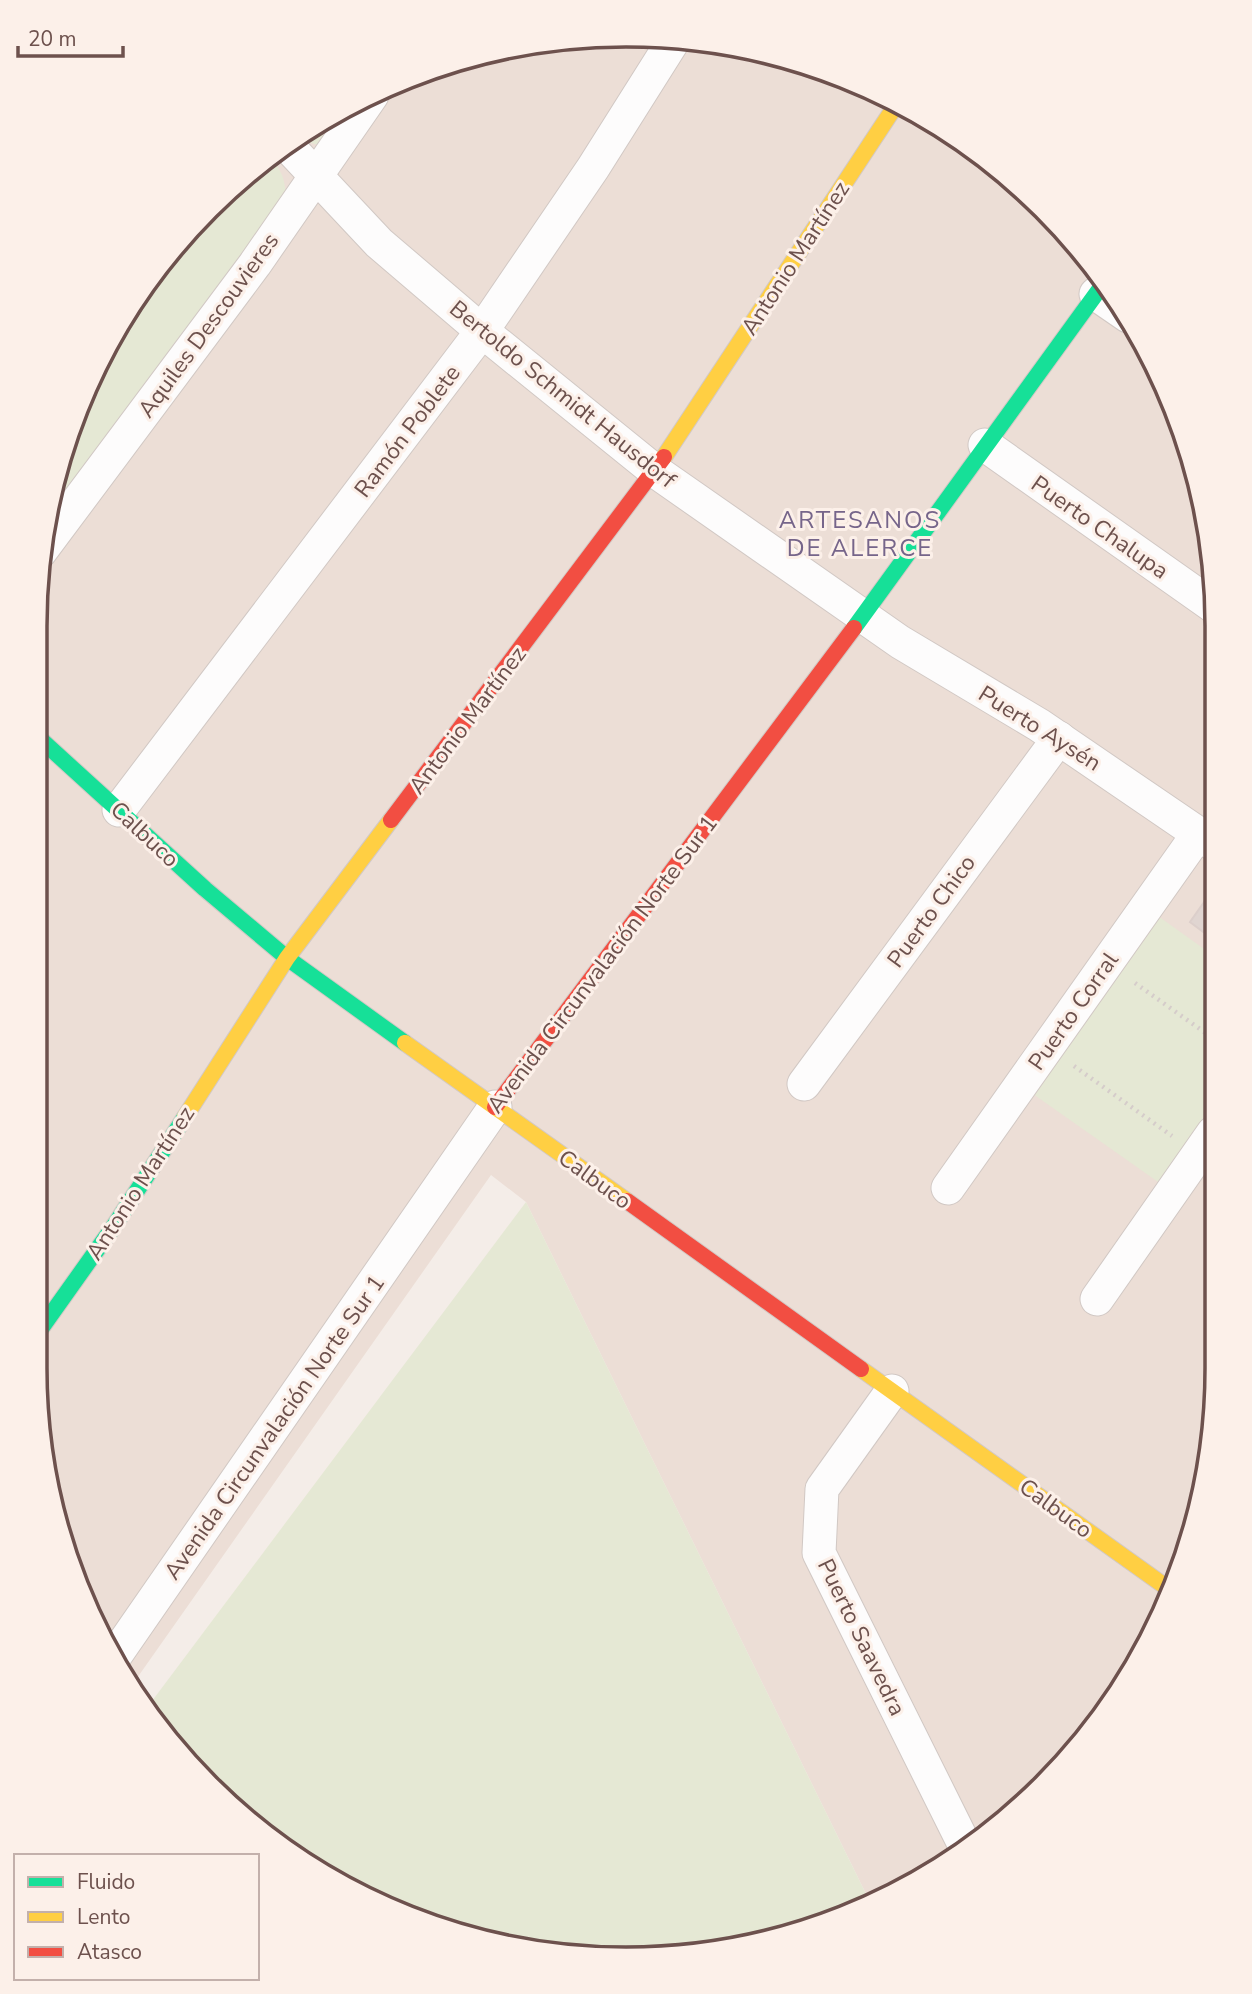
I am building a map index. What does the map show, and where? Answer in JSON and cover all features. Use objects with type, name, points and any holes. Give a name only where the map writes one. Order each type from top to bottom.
[{"type":"street","name":"Ramón Poblete","points":[[119,810],[482,331],[593,168],[668,48]]},
{"type":"street","name":"Aquiles Descouvieres","points":[[55,532],[255,264],[361,112]]},
{"type":"street","name":"Antonio Martínez","points":[[47,1319],[114,1226],[287,958],[655,471],[891,112]]},
{"type":"street","name":"Bertoldo Schmidt Hausdorf","points":[[294,152],[379,243],[482,331],[655,471],[862,617]]},
{"type":"street","name":"Avenida Circunvalación Norte Sur 1","points":[[120,1648],[495,1107],[862,617],[1098,292]]},
{"type":"street","name":"Puerto Chalupa","points":[[985,445],[1204,600]]},
{"type":"street","name":"Puerto Aysén","points":[[862,617],[910,649],[1059,738],[1205,838]]},
{"type":"street","name":"Puerto Chico","points":[[804,1084],[1059,738]]},
{"type":"street","name":"Calbuco","points":[[47,745],[222,904],[287,958],[1163,1585]]},
{"type":"street","name":"Puerto Corral","points":[[948,1188],[1107,964],[1205,840]]},
{"type":"street","points":[[1097,1299],[1205,1145]]},
{"type":"street","name":"Puerto Saavedra","points":[[892,1391],[822,1489],[819,1553],[962,1839]]},
{"type":"path","points":[[1107,964],[1205,1034]]},
{"type":"path","points":[[1048,1047],[1205,1143]]},
{"type":"shaded area","points":[[588,48],[664,48],[739,58],[812,78],[847,91],[915,125],[948,145],[1008,191],[1061,244],[1107,304],[1145,370],[1161,405],[1185,476],[1200,550],[1205,626],[1205,1368],[1204,1406],[1194,1481],[1174,1554],[1161,1589],[1145,1624],[1107,1690],[1061,1750],[1035,1777],[1008,1803],[948,1849],[866,1894],[526,1202],[491,1175],[137,1677],[107,1624],[78,1554],[58,1481],[48,1406],[48,588],[58,513],[78,440],[91,405],[107,370],[145,304],[191,244],[244,191],[274,167],[304,145],[370,107],[405,91],[476,67],[550,52]]},
{"type":"green space","points":[[337,125],[319,145],[309,142]]},
{"type":"green space","points":[[276,165],[285,185],[286,197],[61,501],[78,440],[107,370],[145,304],[167,274],[217,217]]},
{"type":"green space","points":[[1158,916],[1205,950],[1205,1121],[1161,1184],[1033,1094]]},
{"type":"green space","points":[[526,1202],[866,1894],[776,1927],[739,1936],[664,1946],[588,1946],[513,1936],[476,1927],[405,1903],[370,1887],[304,1849],[244,1803],[217,1777],[191,1750],[153,1700]]},
{"type":"building","points":[[1205,901],[1205,933],[1190,922]]},
{"type":"traffic: fast","points":[[854,628],[1098,292]]},
{"type":"traffic: fast","points":[[47,745],[205,889],[287,958],[405,1043]]},
{"type":"traffic: fast","points":[[47,1320],[114,1226],[185,1117]]},
{"type":"traffic: slow","points":[[664,457],[891,112]]},
{"type":"traffic: slow","points":[[185,1117],[287,958],[391,820]]},
{"type":"traffic: slow","points":[[405,1043],[627,1201]]},
{"type":"traffic: slow","points":[[861,1369],[1163,1585]]},
{"type":"traffic: jam","points":[[391,820],[664,457]]},
{"type":"traffic: jam","points":[[495,1107],[854,628]]},
{"type":"traffic: jam","points":[[627,1201],[861,1369]]},
{"type":"district","name":"ARTESANOS DE ALERCE","points":[[860,534]]}]
